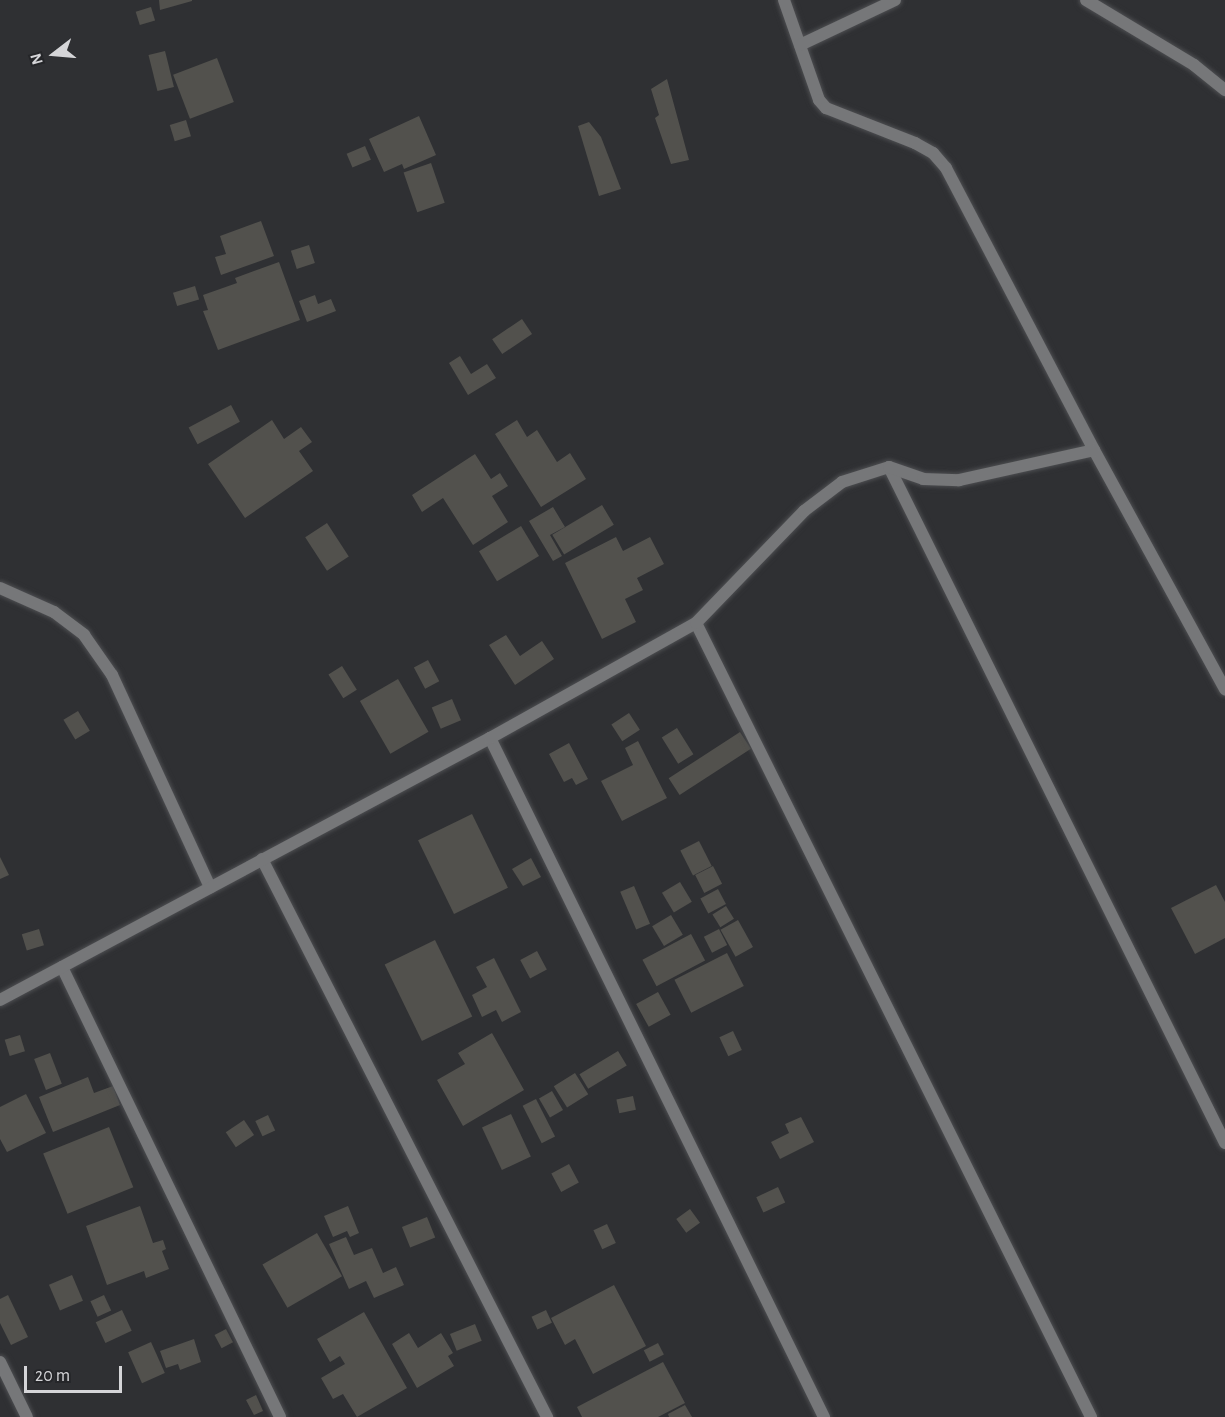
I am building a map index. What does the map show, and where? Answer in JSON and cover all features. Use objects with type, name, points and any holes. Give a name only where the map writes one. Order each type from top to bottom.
[{"type":"street","points":[[784,0],[819,100],[826,108],[915,143],[933,153],[946,168],[1094,450],[1225,689]]},
{"type":"street","points":[[800,45],[895,0]]},
{"type":"street","points":[[1086,0],[1194,65],[1225,90]]},
{"type":"street","points":[[0,1000],[490,738],[696,623],[804,511],[842,482],[889,467],[923,479],[958,480],[1094,450]]},
{"type":"street","points":[[889,467],[1225,1143]]},
{"type":"street","points":[[0,588],[54,612],[84,635],[112,675],[210,887]]},
{"type":"street","points":[[696,623],[1091,1417]]},
{"type":"street","points":[[490,738],[824,1417]]},
{"type":"street","points":[[262,859],[547,1417]]},
{"type":"street","points":[[62,967],[280,1417]]},
{"type":"street","points":[[0,1362],[27,1417]]},
{"type":"building","points":[[159,0],[192,0],[192,1],[160,10]]},
{"type":"building","points":[[151,7],[155,20],[140,25],[136,12]]},
{"type":"building","points":[[165,51],[174,87],[157,91],[149,55]]},
{"type":"building","points":[[217,58],[234,102],[190,119],[173,75]]},
{"type":"building","points":[[667,79],[689,160],[671,164],[655,118],[659,115],[651,89]]},
{"type":"building","points":[[419,116],[436,155],[404,169],[402,164],[384,172],[369,139]]},
{"type":"building","points":[[186,120],[191,136],[175,141],[170,125]]},
{"type":"building","points":[[589,122],[601,137],[621,189],[599,196],[578,126]]},
{"type":"building","points":[[365,146],[371,160],[352,168],[347,154]]},
{"type":"building","points":[[431,163],[445,203],[417,212],[404,172]]},
{"type":"building","points":[[261,221],[274,256],[221,275],[215,257],[226,254],[220,236]]},
{"type":"building","points":[[309,245],[315,263],[297,269],[291,251]]},
{"type":"building","points":[[279,262],[300,320],[218,350],[203,311],[208,310],[203,295],[237,283],[235,278]]},
{"type":"building","points":[[195,286],[199,299],[177,306],[173,293]]},
{"type":"building","points":[[315,295],[318,304],[331,299],[336,311],[307,322],[299,301]]},
{"type":"building","points":[[522,319],[532,334],[502,354],[492,339]]},
{"type":"building","points":[[460,356],[471,374],[487,364],[496,378],[468,395],[449,363]]},
{"type":"building","points":[[231,405],[240,422],[198,444],[189,428]]},
{"type":"building","points":[[272,420],[284,439],[301,427],[312,442],[299,451],[313,471],[245,518],[208,464]]},
{"type":"building","points":[[517,420],[527,437],[537,430],[557,462],[570,453],[586,479],[541,507],[495,434]]},
{"type":"building","points":[[475,454],[491,479],[500,473],[508,486],[492,496],[508,522],[473,545],[443,498],[422,512],[412,495]]},
{"type":"building","points":[[602,505],[614,525],[564,555],[552,535]]},
{"type":"building","points":[[553,507],[565,527],[550,535],[562,556],[553,561],[529,521]]},
{"type":"building","points":[[327,523],[349,557],[327,571],[305,537]]},
{"type":"building","points":[[521,526],[539,556],[497,581],[479,551]]},
{"type":"building","points":[[616,537],[623,551],[650,537],[664,564],[637,578],[643,590],[625,599],[636,622],[602,639],[565,563]]},
{"type":"building","points":[[506,635],[520,656],[542,641],[554,659],[515,685],[489,645]]},
{"type":"building","points":[[428,660],[439,681],[425,689],[414,668]]},
{"type":"building","points":[[342,666],[357,690],[343,698],[328,674]]},
{"type":"building","points":[[398,679],[429,732],[390,754],[360,701]]},
{"type":"building","points":[[452,699],[461,720],[441,729],[432,708]]},
{"type":"building","points":[[78,711],[90,731],[75,739],[63,720]]},
{"type":"building","points":[[629,713],[640,730],[622,741],[611,724]]},
{"type":"building","points":[[677,728],[693,754],[678,764],[662,738]]},
{"type":"building","points":[[740,732],[751,749],[680,795],[669,778]]},
{"type":"building","points":[[638,741],[667,798],[622,821],[601,781],[633,765],[625,748]]},
{"type":"building","points":[[569,743],[588,779],[576,785],[572,778],[564,782],[549,754]]},
{"type":"building","points":[[472,814],[508,888],[454,914],[418,840]]},
{"type":"building","points":[[699,841],[712,866],[693,875],[680,851]]},
{"type":"building","points":[[0,857],[9,875],[0,879]]},
{"type":"building","points":[[531,858],[541,877],[523,886],[512,869]]},
{"type":"building","points":[[713,866],[722,884],[704,893],[695,875]]},
{"type":"building","points":[[680,882],[692,902],[674,913],[662,893]]},
{"type":"building","points":[[1216,885],[1225,902],[1225,938],[1195,954],[1171,908]]},
{"type":"building","points":[[634,886],[650,924],[636,930],[620,892]]},
{"type":"building","points":[[718,889],[726,904],[708,913],[700,898]]},
{"type":"building","points":[[726,906],[734,919],[720,927],[712,914]]},
{"type":"building","points":[[671,915],[683,935],[664,946],[652,926]]},
{"type":"building","points":[[738,920],[753,947],[736,957],[721,930]]},
{"type":"building","points":[[39,929],[44,945],[27,951],[22,934]]},
{"type":"building","points":[[719,929],[727,945],[712,953],[704,937]]},
{"type":"building","points":[[691,934],[705,960],[657,986],[642,960]]},
{"type":"building","points":[[435,940],[472,1016],[422,1041],[385,965]]},
{"type":"building","points":[[537,951],[547,970],[530,978],[520,960]]},
{"type":"building","points":[[727,953],[744,986],[691,1013],[674,980]]},
{"type":"building","points":[[494,958],[521,1012],[502,1022],[496,1010],[482,1017],[472,995],[487,987],[476,967]]},
{"type":"building","points":[[658,992],[671,1015],[649,1027],[636,1004]]},
{"type":"building","points":[[733,1031],[742,1050],[728,1056],[719,1037]]},
{"type":"building","points":[[492,1033],[524,1090],[463,1126],[437,1080],[465,1064],[458,1053]]},
{"type":"building","points":[[20,1035],[25,1051],[10,1056],[5,1040]]},
{"type":"building","points":[[618,1051],[627,1066],[588,1089],[579,1074]]},
{"type":"building","points":[[50,1053],[62,1084],[46,1090],[34,1059]]},
{"type":"building","points":[[575,1073],[588,1094],[567,1107],[554,1086]]},
{"type":"building","points":[[88,1077],[94,1093],[113,1086],[120,1105],[53,1132],[39,1097]]},
{"type":"building","points":[[552,1091],[563,1110],[550,1118],[539,1098]]},
{"type":"building","points":[[26,1094],[46,1133],[7,1152],[0,1139],[0,1107]]},
{"type":"building","points":[[633,1096],[636,1110],[619,1113],[616,1100]]},
{"type":"building","points":[[536,1099],[555,1136],[542,1143],[523,1106]]},
{"type":"building","points":[[511,1114],[531,1157],[502,1170],[482,1128]]},
{"type":"building","points":[[268,1115],[275,1130],[262,1136],[255,1121]]},
{"type":"building","points":[[801,1117],[814,1142],[780,1159],[771,1142],[789,1133],[785,1124]]},
{"type":"building","points":[[244,1120],[254,1135],[236,1147],[226,1132]]},
{"type":"building","points":[[109,1127],[133,1187],[68,1214],[43,1154]]},
{"type":"building","points":[[569,1164],[579,1183],[561,1192],[551,1173]]},
{"type":"building","points":[[778,1187],[785,1202],[763,1213],[756,1197]]},
{"type":"building","points":[[140,1206],[153,1243],[163,1240],[166,1249],[162,1251],[169,1269],[146,1278],[144,1271],[107,1285],[86,1226]]},
{"type":"building","points":[[348,1206],[359,1233],[350,1237],[347,1231],[333,1237],[324,1216]]},
{"type":"building","points":[[690,1209],[700,1223],[686,1233],[676,1219]]},
{"type":"building","points":[[427,1217],[435,1237],[410,1248],[402,1227]]},
{"type":"building","points":[[607,1224],[616,1243],[602,1249],[593,1230]]},
{"type":"building","points":[[317,1233],[342,1276],[287,1308],[262,1264]]},
{"type":"building","points":[[346,1237],[354,1255],[372,1248],[383,1273],[396,1267],[404,1285],[374,1298],[366,1281],[349,1289],[329,1244]]},
{"type":"building","points":[[72,1275],[83,1301],[60,1311],[49,1285]]},
{"type":"building","points":[[614,1285],[646,1346],[593,1374],[575,1339],[565,1345],[551,1318]]},
{"type":"building","points":[[8,1295],[28,1337],[11,1345],[0,1323],[0,1299]]},
{"type":"building","points":[[104,1295],[111,1310],[98,1317],[90,1301]]},
{"type":"building","points":[[122,1310],[132,1331],[105,1343],[96,1322]]},
{"type":"building","points":[[546,1310],[552,1323],[537,1329],[531,1317]]},
{"type":"building","points":[[364,1312],[407,1388],[357,1417],[343,1394],[333,1399],[321,1378],[345,1364],[340,1356],[330,1362],[317,1339]]},
{"type":"building","points":[[475,1324],[482,1341],[457,1351],[450,1334]]},
{"type":"building","points":[[226,1329],[233,1342],[222,1348],[215,1335]]},
{"type":"building","points":[[409,1333],[418,1348],[441,1333],[453,1353],[448,1356],[454,1366],[417,1388],[392,1344]]},
{"type":"building","points":[[194,1339],[201,1362],[180,1370],[178,1364],[166,1368],[160,1351]]},
{"type":"building","points":[[151,1342],[165,1373],[142,1383],[128,1352]]},
{"type":"building","points":[[658,1343],[664,1355],[650,1362],[644,1350]]},
{"type":"building","points":[[663,1362],[685,1403],[658,1417],[582,1417],[577,1407]]},
{"type":"building","points":[[256,1395],[263,1411],[254,1415],[246,1400]]},
{"type":"building","points":[[685,1405],[692,1417],[669,1417],[668,1414]]}]
